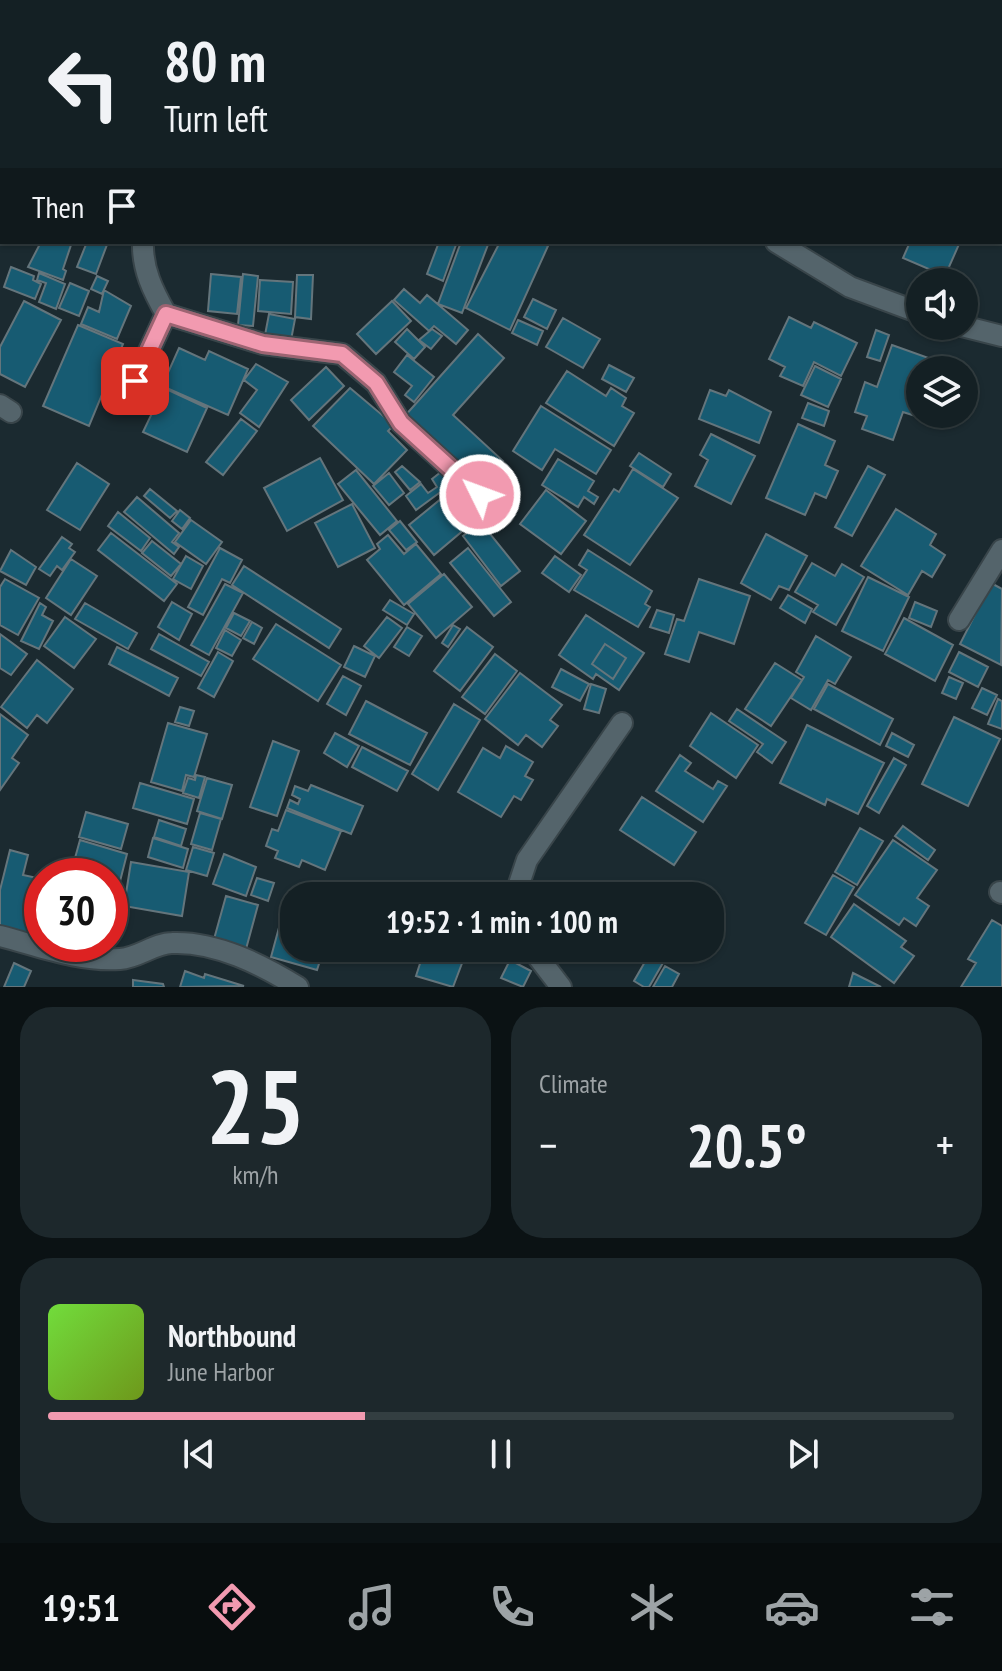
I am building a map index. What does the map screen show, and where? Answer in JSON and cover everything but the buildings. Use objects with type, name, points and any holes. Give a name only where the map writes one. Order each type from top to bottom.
[{"type":"street","points":[[125,403],[166,314],[142,260],[143,244]]},
{"type":"street","points":[[779,244],[850,287],[906,308]]},
{"type":"street","points":[[166,314],[263,344],[342,354],[376,383],[401,423],[480,495]]},
{"type":"street","points":[[978,330],[1002,336]]},
{"type":"street","points":[[959,620],[1002,550]]},
{"type":"street","points":[[520,882],[527,860],[622,723]]},
{"type":"street","points":[[0,936],[56,953],[122,959],[171,942],[211,948],[267,968],[298,987]]},
{"type":"street","points":[[542,962],[561,987]]},
{"type":"route","points":[[135,381],[166,314],[263,344],[342,354],[376,383],[401,423],[480,495]]}]
